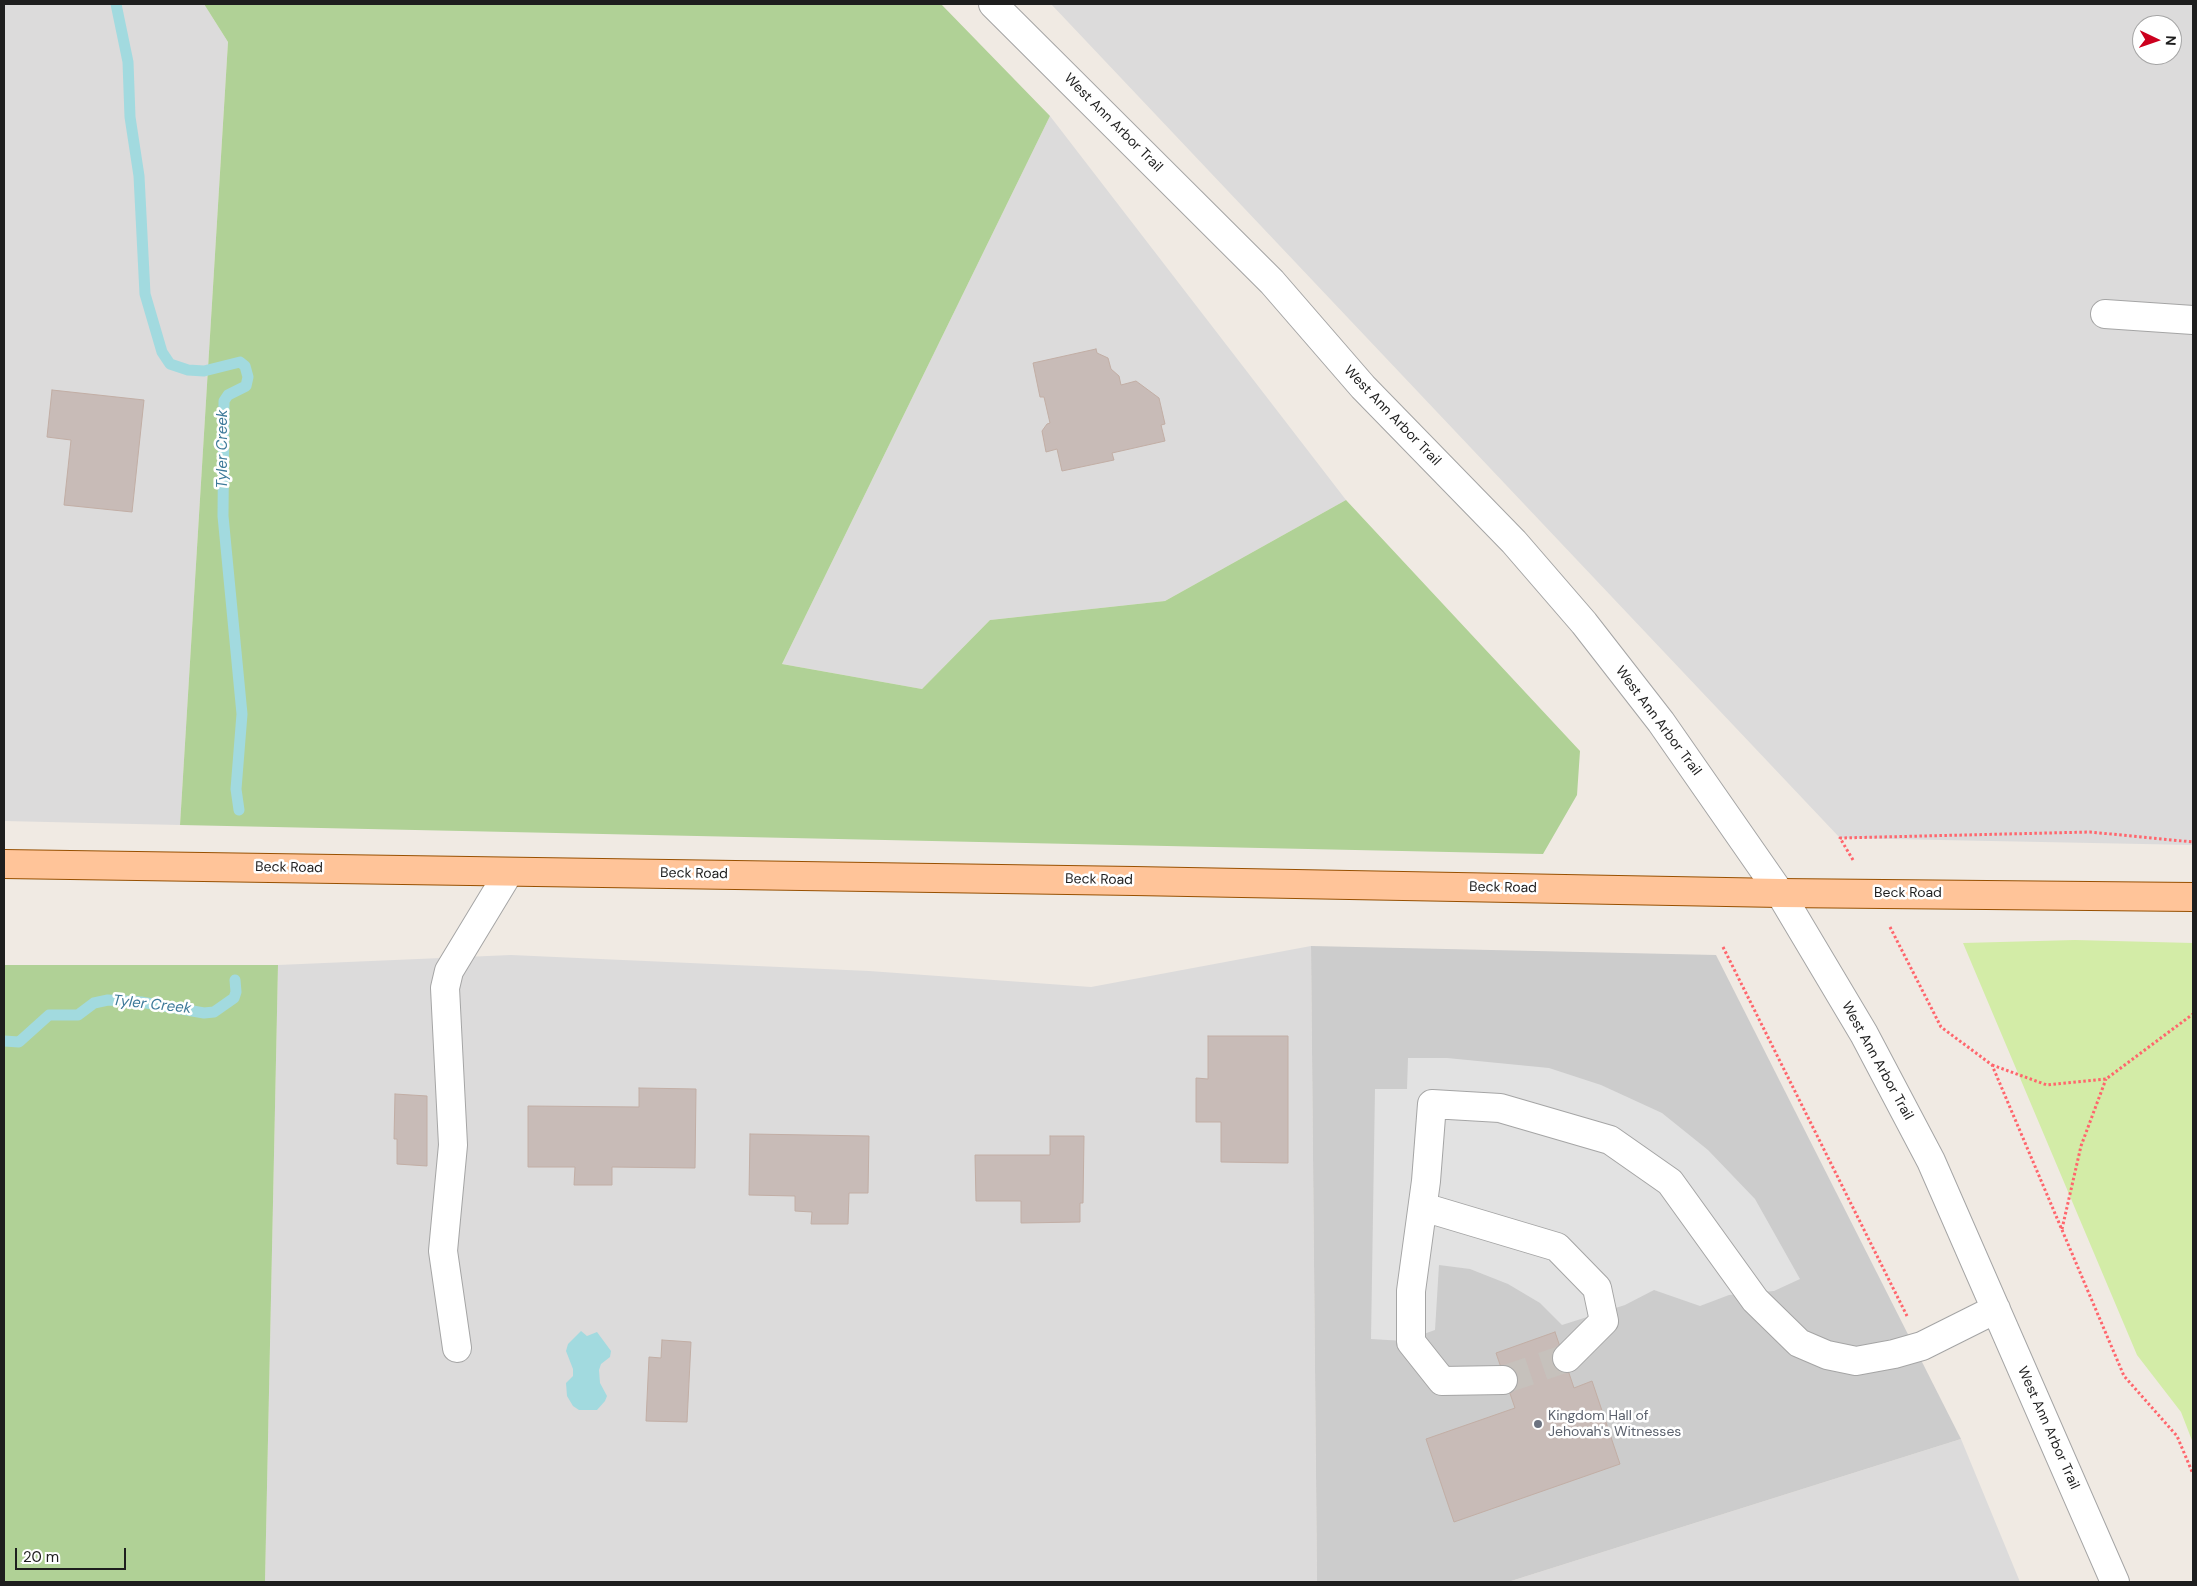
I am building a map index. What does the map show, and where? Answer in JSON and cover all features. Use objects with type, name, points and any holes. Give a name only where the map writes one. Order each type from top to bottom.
[{"type":"main road","name":"Beck Road","points":[[4,864],[1780,893],[2193,897]]},
{"type":"street","name":"West Ann Arbor Trail","points":[[993,4],[1272,282],[1363,387],[1514,542],[1584,623],[1661,722],[1780,893],[1864,1034],[1931,1161],[2115,1582]]},
{"type":"street","points":[[2105,314],[2193,320]]},
{"type":"street","points":[[457,1348],[443,1251],[453,1144],[445,988],[449,971],[509,872]]},
{"type":"street","points":[[1503,1380],[1442,1381],[1411,1342],[1411,1291],[1423,1207],[1432,1104],[1500,1108],[1610,1140],[1670,1182],[1755,1300],[1799,1343],[1827,1355],[1856,1361],[1922,1346],[1996,1309]]},
{"type":"street","points":[[1423,1207],[1557,1247],[1597,1288],[1604,1321],[1568,1358]]},
{"type":"path","points":[[2193,842],[2090,832],[1840,838],[1873,893],[1942,1026],[1992,1065],[2047,1085],[2106,1078],[2193,1014]]},
{"type":"path","points":[[1723,947],[1922,1346]]},
{"type":"path","points":[[1992,1065],[2124,1376],[2178,1436],[2193,1474]]},
{"type":"path","points":[[2062,1230],[2081,1146],[2106,1078]]},
{"type":"shaded area","points":[[4,4],[204,4],[228,42],[180,825],[4,821]]},
{"type":"shaded area","points":[[1051,4],[2193,4],[2193,845],[1840,838]]},
{"type":"shaded area","points":[[1050,116],[1346,500],[1165,601],[990,620],[922,689],[782,664]]},
{"type":"shaded area","points":[[1311,946],[1317,1582],[265,1582],[278,965],[511,955],[869,971],[1091,987]]},
{"type":"shaded area","points":[[1311,946],[1716,955],[1961,1439],[1508,1582],[1317,1582]]},
{"type":"shaded area","points":[[1408,1058],[1447,1058],[1549,1068],[1601,1085],[1662,1113],[1708,1150],[1755,1199],[1800,1279],[1774,1291],[1729,1295],[1700,1306],[1654,1290],[1625,1305],[1562,1325],[1540,1303],[1508,1284],[1470,1269],[1439,1265],[1435,1330],[1404,1341],[1371,1339],[1375,1089],[1407,1089]]},
{"type":"shaded area","points":[[1961,1439],[2020,1582],[1508,1582]]},
{"type":"green space","points":[[204,4],[941,4],[1050,116],[782,664],[922,689],[990,620],[1165,601],[1346,500],[1580,751],[1577,795],[1543,854],[180,825],[228,42]]},
{"type":"green space","points":[[2075,940],[2193,943],[2193,1443],[2181,1412],[2137,1355],[1963,943]]},
{"type":"green space","points":[[4,965],[278,965],[265,1582],[4,1582]]},
{"type":"water","points":[[581,1331],[587,1336],[597,1332],[611,1351],[610,1357],[601,1364],[599,1370],[600,1383],[607,1396],[597,1410],[579,1410],[573,1406],[567,1396],[566,1383],[573,1376],[573,1369],[566,1351],[568,1344]]},
{"type":"building","points":[[1096,349],[1097,353],[1108,358],[1111,369],[1119,376],[1121,385],[1136,381],[1159,398],[1165,424],[1161,425],[1165,441],[1112,453],[1114,460],[1062,471],[1057,449],[1046,452],[1042,431],[1050,423],[1044,397],[1040,397],[1033,363]]},
{"type":"building","points":[[52,390],[144,400],[132,512],[64,505],[71,440],[47,437]]},
{"type":"building","points":[[1208,1036],[1288,1036],[1288,1163],[1221,1162],[1221,1122],[1196,1122],[1196,1078],[1208,1079]]},
{"type":"building","points":[[639,1088],[696,1089],[695,1168],[612,1167],[612,1185],[574,1185],[575,1167],[528,1167],[528,1106],[639,1107]]},
{"type":"building","points":[[395,1094],[427,1096],[427,1166],[397,1164],[397,1139],[394,1139]]},
{"type":"building","points":[[750,1134],[869,1136],[868,1193],[849,1193],[848,1224],[811,1224],[812,1212],[795,1211],[795,1196],[749,1195]]},
{"type":"building","points":[[1050,1136],[1084,1136],[1083,1203],[1080,1203],[1080,1222],[1021,1223],[1021,1201],[976,1201],[975,1155],[1050,1155]]},
{"type":"building","name":"Kingdom Hall of Jehovah's Witnesses","points":[[1555,1332],[1574,1388],[1592,1381],[1620,1464],[1454,1522],[1426,1439],[1515,1408],[1496,1353]]},
{"type":"building","points":[[662,1340],[691,1342],[687,1422],[646,1421],[649,1357],[661,1358]]},
{"type":"waterway","name":"Tyler Creek","points":[[116,4],[128,62],[130,117],[139,176],[145,294],[162,352],[170,364],[188,370],[204,371],[240,362],[245,366],[248,377],[246,386],[228,395],[224,401],[223,516],[242,714],[236,789],[239,810]]},
{"type":"waterway","name":"Tyler Creek","points":[[4,1041],[19,1042],[49,1015],[78,1015],[94,1003],[108,1000],[141,1002],[204,1013],[214,1012],[234,998],[236,992],[235,980]]},
{"type":"tunnel","points":[[1503,1380],[1567,1358]]},
{"type":"place","name":"Kingdom Hall of Jehovah's Witnesses","points":[[1538,1424]]}]
